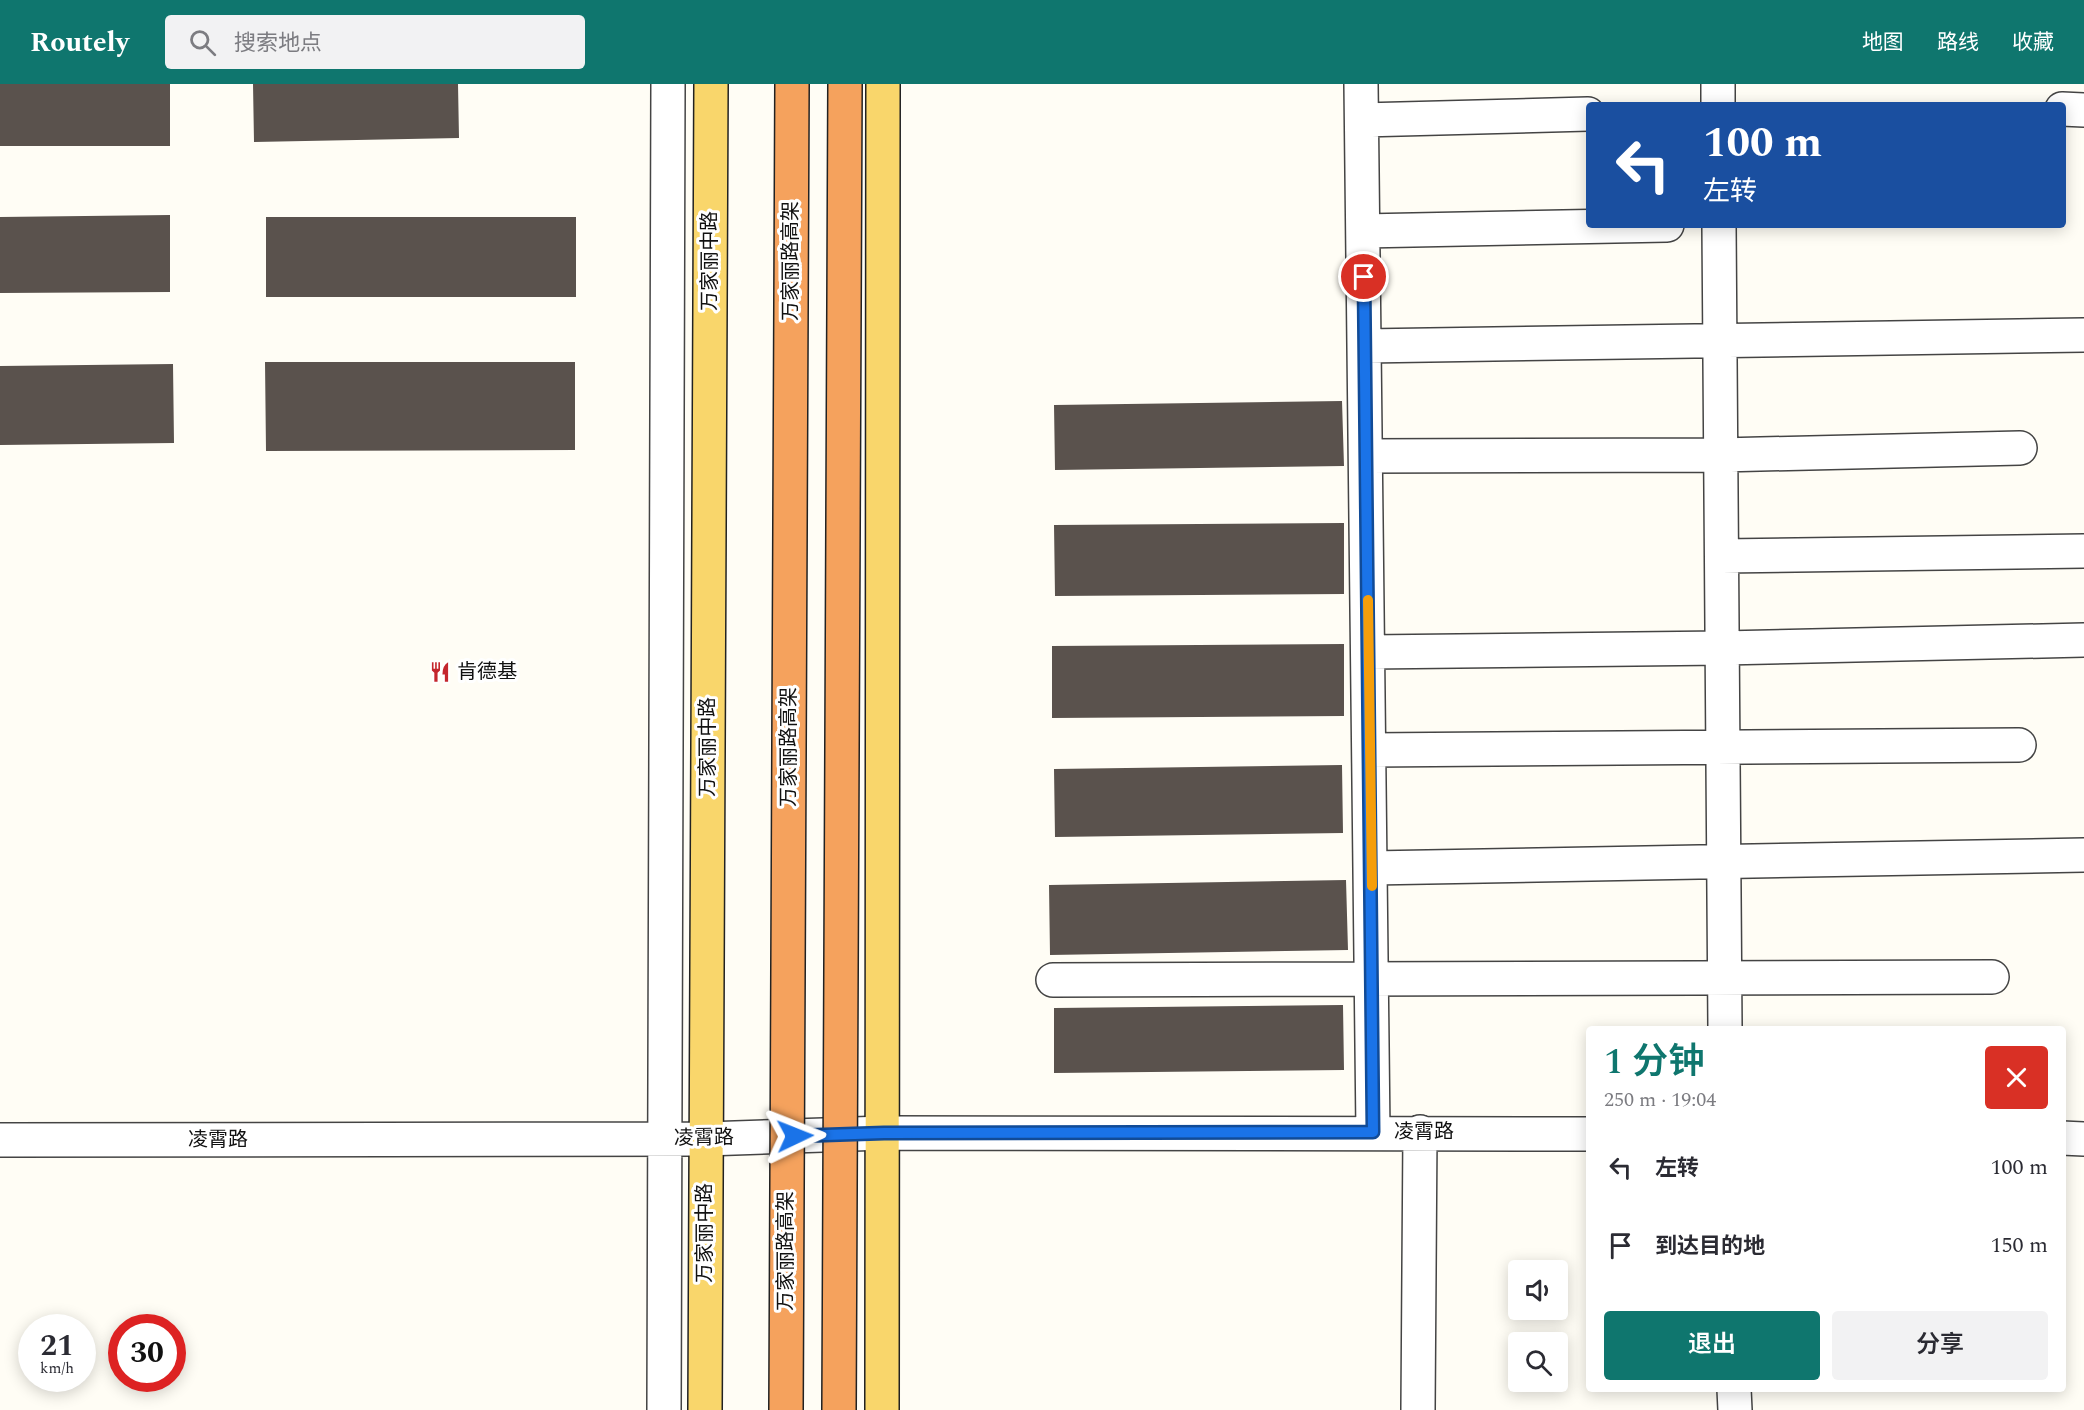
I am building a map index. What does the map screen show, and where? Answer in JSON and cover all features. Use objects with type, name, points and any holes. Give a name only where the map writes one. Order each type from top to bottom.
[{"type":"highway","name":"万家丽路高架","points":[[786,1410],[792,84]]},
{"type":"highway","points":[[839,1410],[845,84]]},
{"type":"main road","name":"万家丽中路","points":[[705,1410],[711,84]]},
{"type":"main road","points":[[882,1410],[883,84]]},
{"type":"street","points":[[664,1410],[668,84]]},
{"type":"street","points":[[1361,84],[1373,1132]]},
{"type":"street","points":[[1718,84],[1718,102]]},
{"type":"street","points":[[2066,109],[2084,110]]},
{"type":"street","points":[[1362,120],[1586,114]]},
{"type":"street","points":[[1364,231],[1586,227]]},
{"type":"street","points":[[1719,228],[1725,1026]]},
{"type":"street","points":[[1365,346],[2084,335]]},
{"type":"street","points":[[1366,456],[1721,454],[2020,448]]},
{"type":"street","points":[[1722,556],[2084,551]]},
{"type":"street","points":[[1369,652],[1723,648],[2084,640]]},
{"type":"street","points":[[1370,750],[1724,745],[2019,745]]},
{"type":"street","points":[[1371,868],[2084,855]]},
{"type":"street","points":[[1053,980],[1992,977]]},
{"type":"street","points":[[1418,1410],[1420,1132]]},
{"type":"street","name":"凌霄路","points":[[0,1140],[706,1139],[884,1133],[1586,1134]]},
{"type":"street","points":[[2066,1138],[2084,1138]]},
{"type":"street","points":[[1734,1392],[1735,1410]]},
{"type":"building","points":[[0,84],[170,84],[170,146],[0,146]]},
{"type":"building","points":[[253,84],[458,84],[459,138],[254,142]]},
{"type":"building","points":[[170,215],[170,292],[0,293],[0,217]]},
{"type":"building","points":[[266,217],[576,217],[576,297],[266,297]]},
{"type":"building","points":[[265,362],[575,362],[575,450],[266,451]]},
{"type":"building","points":[[173,364],[174,443],[0,445],[0,366]]},
{"type":"building","points":[[1342,401],[1344,466],[1055,470],[1054,405]]},
{"type":"building","points":[[1344,523],[1344,594],[1055,596],[1054,525]]},
{"type":"building","points":[[1344,644],[1344,716],[1052,718],[1052,646]]},
{"type":"building","points":[[1342,765],[1343,833],[1055,837],[1054,769]]},
{"type":"building","points":[[1346,880],[1348,950],[1050,955],[1049,885]]},
{"type":"building","points":[[1343,1005],[1344,1070],[1054,1073],[1054,1008]]},
{"type":"slow traffic","points":[[1368,600],[1372,886]]},
{"type":"place","name":"肯德基","points":[[440,672]]},
{"type":"route","points":[[795,1136],[884,1133],[1373,1132],[1364,277]]}]
